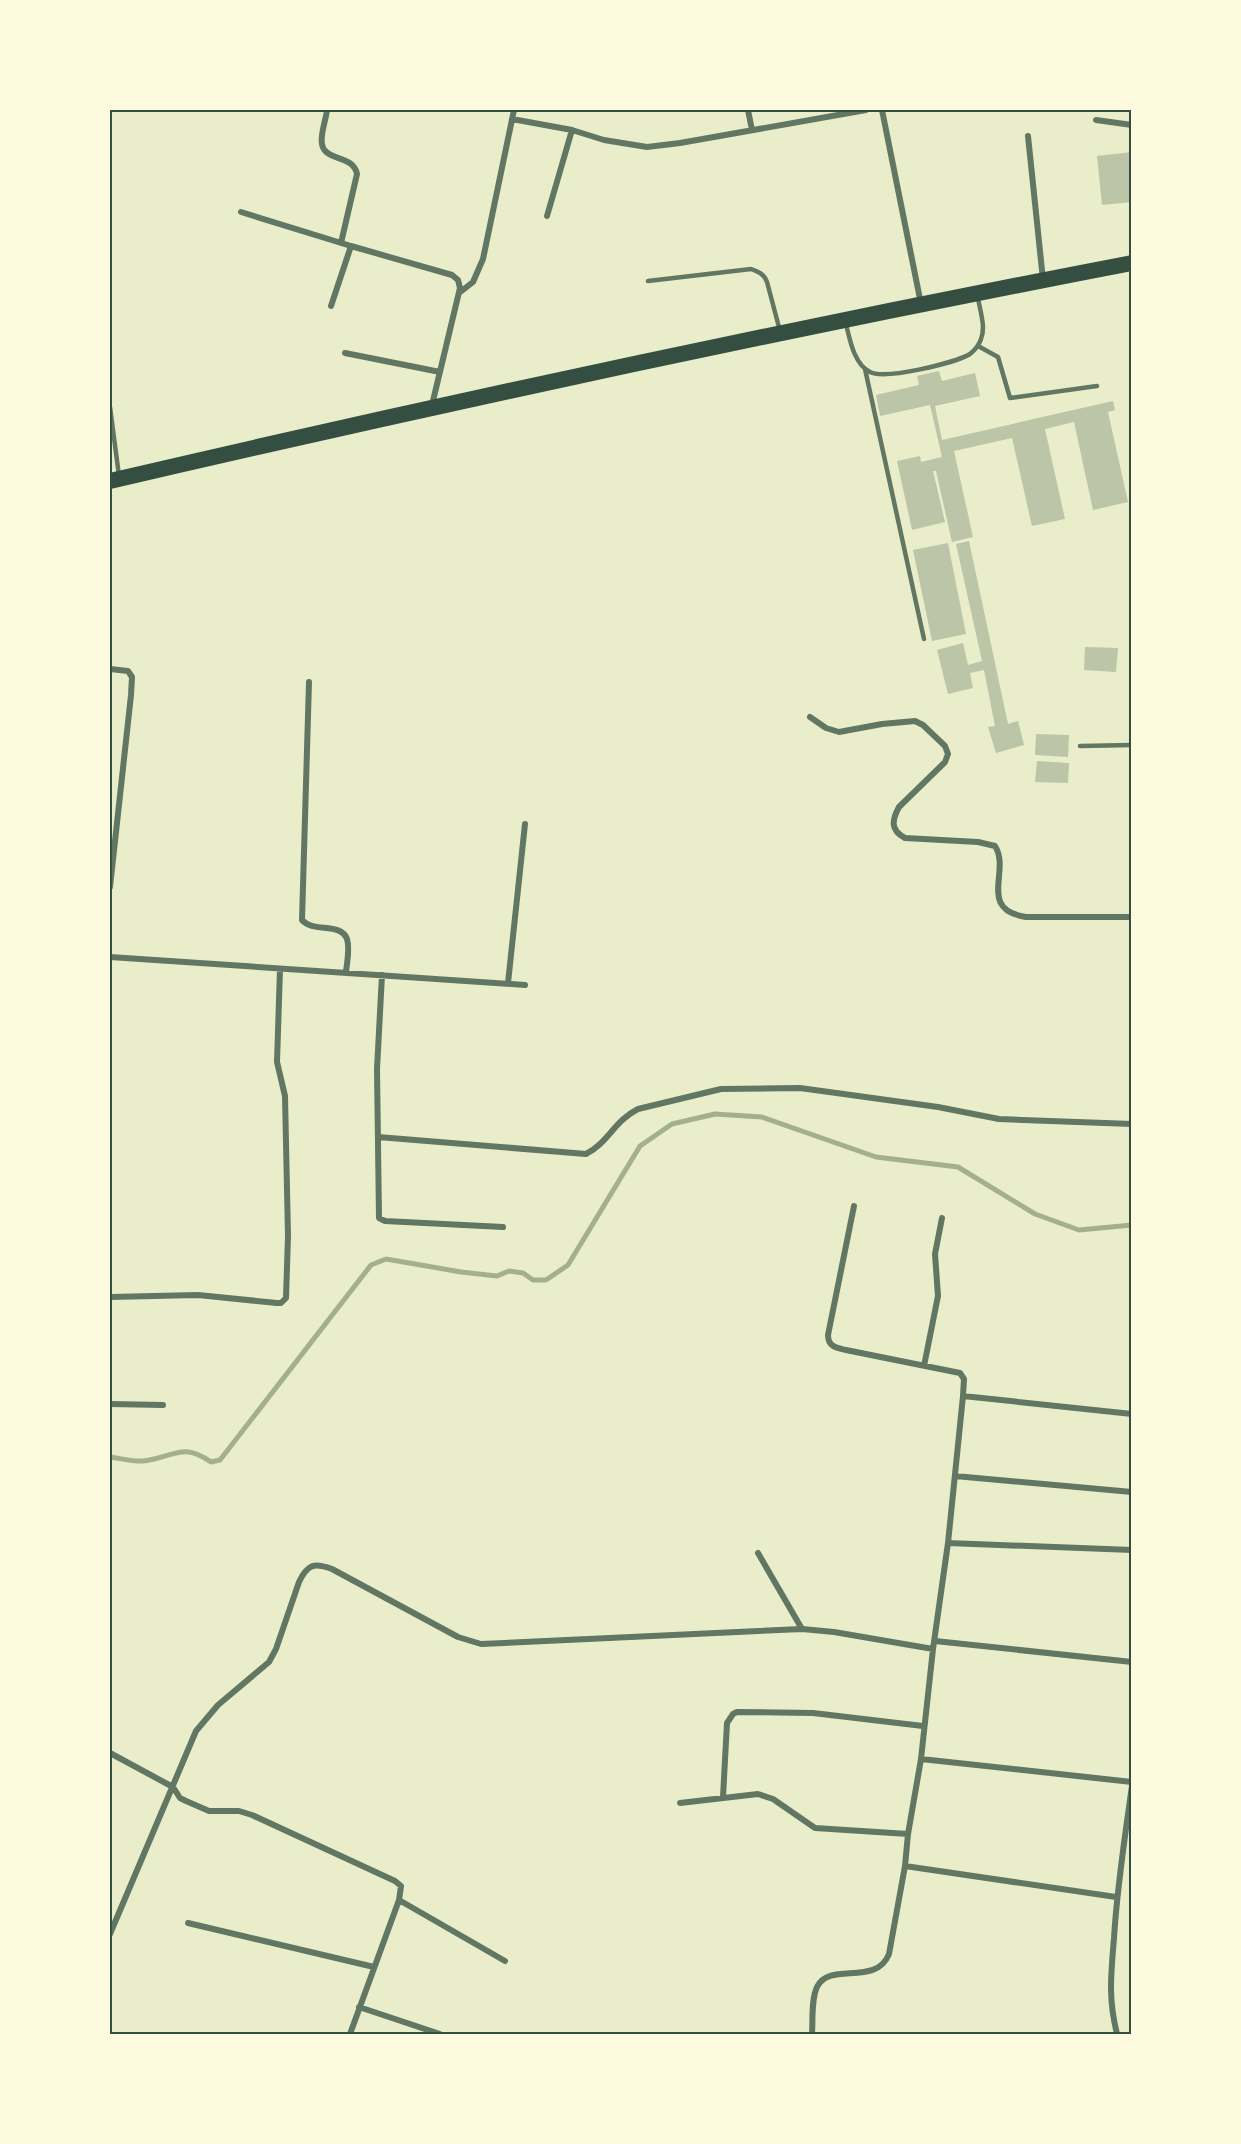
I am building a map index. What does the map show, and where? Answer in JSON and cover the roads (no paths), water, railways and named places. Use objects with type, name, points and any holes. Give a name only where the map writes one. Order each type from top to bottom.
[{"type":"highway","points":[[114,480],[346,425],[1131,263]]},
{"type":"street","points":[[327,110],[322,140],[323,148],[329,154],[347,161],[354,167],[357,174],[341,243]]},
{"type":"street","points":[[459,293],[473,282],[483,259],[514,110]]},
{"type":"street","points":[[748,110],[752,130]]},
{"type":"street","points":[[512,119],[572,130],[604,140],[647,147],[866,110]]},
{"type":"street","points":[[882,110],[922,305]]},
{"type":"street","points":[[1096,120],[1131,125]]},
{"type":"street","points":[[547,216],[572,130]]},
{"type":"street","points":[[1028,136],[1043,280]]},
{"type":"street","points":[[241,212],[452,275],[460,284],[459,293],[431,408]]},
{"type":"street","points":[[331,306],[351,246]]},
{"type":"street","points":[[345,353],[440,372]]},
{"type":"street","points":[[110,669],[128,671],[132,677],[110,887]]},
{"type":"street","points":[[309,682],[302,920],[310,926],[343,933],[348,942],[346,972]]},
{"type":"street","points":[[810,717],[826,728],[839,732],[915,721],[923,725],[945,746],[948,754],[945,762],[899,807],[893,826],[904,838],[978,842],[995,846],[999,854],[999,898],[1005,909],[1016,915],[1026,916],[1131,917]]},
{"type":"street","points":[[508,983],[525,824]]},
{"type":"street","points":[[110,957],[525,985]]},
{"type":"street","points":[[110,1297],[198,1295],[277,1303],[281,1303],[286,1298],[288,1236],[285,1096],[277,1062],[280,969]]},
{"type":"street","points":[[382,975],[377,1069],[378,1213],[381,1220],[503,1227]]},
{"type":"street","points":[[378,1137],[586,1154],[595,1150],[625,1116],[638,1109],[721,1089],[766,1088],[800,1088],[938,1107],[999,1119],[1131,1124]]},
{"type":"street","points":[[812,2034],[815,1992],[820,1982],[830,1976],[876,1969],[886,1960],[905,1866],[921,1759],[923,1726],[948,1543],[964,1379],[960,1373],[832,1346],[828,1340],[854,1206]]},
{"type":"street","points":[[924,1365],[937,1298],[935,1254],[942,1218]]},
{"type":"street","points":[[963,1396],[1131,1414]]},
{"type":"street","points":[[110,1404],[163,1406]]},
{"type":"street","points":[[955,1476],[1131,1492]]},
{"type":"street","points":[[948,1543],[1131,1550]]},
{"type":"street","points":[[758,1553],[802,1629]]},
{"type":"street","points":[[110,1934],[191,1741],[201,1724],[218,1705],[269,1662],[302,1575],[312,1566],[318,1565],[332,1569],[458,1637],[481,1644],[802,1629],[834,1632],[933,1649]]},
{"type":"street","points":[[935,1641],[1131,1662]]},
{"type":"street","points":[[723,1797],[727,1723],[737,1712],[813,1713],[923,1726]]},
{"type":"street","points":[[110,1752],[173,1787],[180,1798],[193,1804],[209,1811],[243,1812],[395,1881],[401,1886],[399,1900],[350,2034]]},
{"type":"street","points":[[921,1759],[1131,1784],[1116,1897],[1110,1992],[1117,2034]]},
{"type":"street","points":[[680,1803],[723,1797],[764,1795],[814,1828],[908,1834]]},
{"type":"street","points":[[905,1866],[1116,1897]]},
{"type":"street","points":[[399,1900],[505,1961]]},
{"type":"street","points":[[188,1923],[374,1967]]},
{"type":"street","points":[[359,2007],[440,2034]]},
{"type":"lane","points":[[648,280],[751,269],[759,272],[765,276],[781,334]]},
{"type":"lane","points":[[846,321],[852,346],[865,369],[882,375],[925,368],[967,355],[978,346],[982,337],[983,323],[977,294]]},
{"type":"lane","points":[[978,346],[998,357],[1010,398],[1097,386]]},
{"type":"lane","points":[[865,369],[924,639]]},
{"type":"lane","points":[[110,407],[114,480]]},
{"type":"lane","points":[[1080,746],[1131,745]]},
{"type":"waterway","points":[[110,1457],[143,1461],[184,1452],[201,1456],[211,1462],[220,1460],[371,1265],[386,1259],[497,1276],[509,1271],[523,1273],[533,1280],[546,1280],[568,1265],[640,1146],[672,1124],[715,1114],[762,1117],[876,1157],[958,1167],[1035,1214],[1079,1230],[1132,1225]]}]
